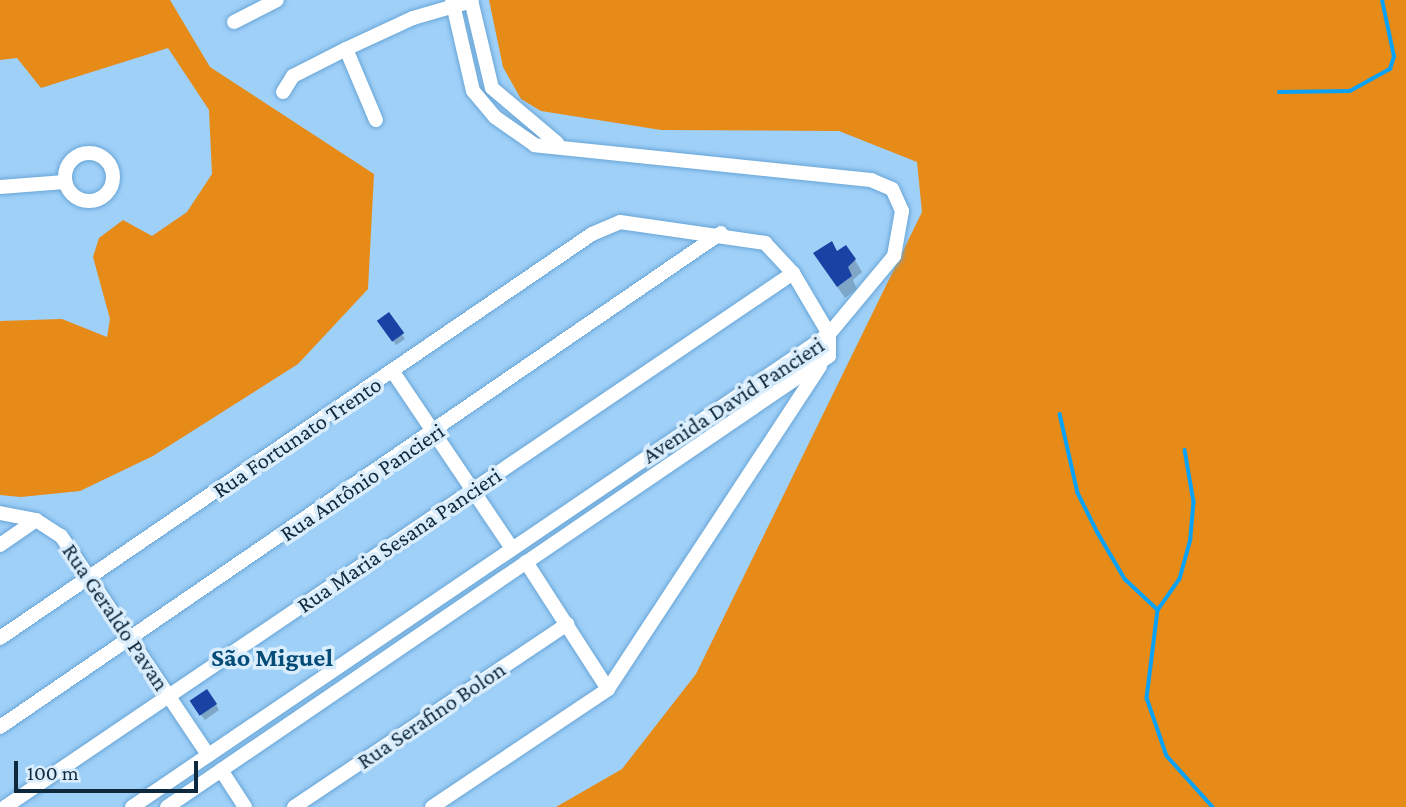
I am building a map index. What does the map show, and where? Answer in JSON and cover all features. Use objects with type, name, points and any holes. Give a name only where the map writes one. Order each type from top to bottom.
[{"type":"street","points":[[234,22],[277,0]]},
{"type":"street","points":[[284,92],[293,76],[346,49],[452,2],[471,0],[492,88],[557,143]]},
{"type":"street","points":[[452,2],[473,92],[495,117],[535,145],[557,143],[871,180],[892,189],[902,211],[894,256],[829,334]]},
{"type":"street","points":[[346,49],[376,120]]},
{"type":"street","points":[[0,187],[65,182]]},
{"type":"street","name":"Rua Fortunato Trento","points":[[0,638],[592,234],[620,222],[721,233],[765,243],[793,272],[829,334]]},
{"type":"street","name":"Rua Antônio Pancieri","points":[[0,727],[435,432],[721,233]]},
{"type":"street","name":"Rua Maria Sesana Pancieri","points":[[5,807],[793,272]]},
{"type":"street","name":"Avenida David Pancieri","points":[[132,807],[511,547],[829,334],[832,348],[825,359],[167,807]]},
{"type":"street","points":[[432,807],[608,689],[825,359]]},
{"type":"street","points":[[393,372],[511,547]]},
{"type":"street","name":"Rua Geraldo Pavan","points":[[0,513],[36,520],[61,536],[208,755]]},
{"type":"street","points":[[0,545],[36,520]]},
{"type":"street","points":[[526,562],[608,689]]},
{"type":"street","name":"Rua Serafino Bolon","points":[[295,807],[566,624]]},
{"type":"street","points":[[221,771],[245,807]]},
{"type":"shaded area","points":[[0,0],[170,0],[210,67],[374,174],[368,289],[298,364],[153,456],[80,491],[21,497],[0,495],[0,321],[62,319],[107,337],[110,319],[93,257],[99,238],[123,220],[152,236],[187,212],[212,174],[209,110],[168,48],[41,88],[17,58],[0,60]]},
{"type":"shaded area","points":[[489,0],[1406,0],[1406,807],[556,807],[622,769],[696,674],[922,212],[917,162],[839,131],[661,130],[541,111],[521,99],[503,67]]},
{"type":"building","points":[[832,241],[837,251],[846,245],[856,259],[848,267],[852,276],[837,287],[813,253]]},
{"type":"building","points":[[389,312],[404,333],[392,342],[377,321]]},
{"type":"building","points":[[207,689],[217,704],[200,716],[190,701]]},
{"type":"waterway","points":[[1279,92],[1350,91],[1390,69],[1394,57],[1382,0]]},
{"type":"waterway","points":[[1060,414],[1078,493],[1125,579],[1158,610]]},
{"type":"waterway","points":[[1185,450],[1194,502],[1191,539],[1180,579],[1158,610],[1147,698],[1167,756],[1213,807]]},
{"type":"district","name":"São Miguel","points":[[272,658]]}]
